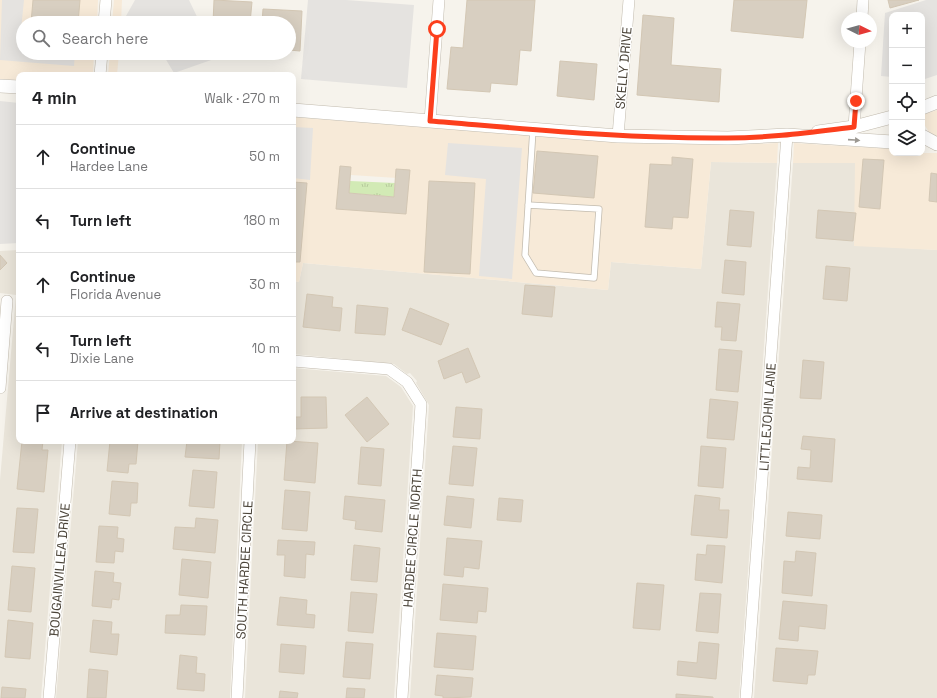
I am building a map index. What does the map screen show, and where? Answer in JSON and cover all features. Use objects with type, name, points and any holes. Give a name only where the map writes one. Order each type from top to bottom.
[{"type":"street","points":[[105,16],[106,0]]},
{"type":"street","points":[[430,121],[439,0]]},
{"type":"street","name":"SKELLY DRIVE","points":[[618,136],[629,0]]},
{"type":"street","points":[[862,12],[863,0]]},
{"type":"street","points":[[854,127],[860,48]]},
{"type":"street","points":[[100,72],[101,60]]},
{"type":"street","points":[[0,86],[16,87]]},
{"type":"street","points":[[925,107],[937,102]]},
{"type":"street","points":[[296,110],[618,136],[728,138],[787,135],[854,127],[889,118]]},
{"type":"street","points":[[787,135],[889,142]]},
{"type":"street","name":"LITTLEJOHN LANE","points":[[746,698],[787,135]]},
{"type":"street","points":[[925,138],[937,145]]},
{"type":"street","points":[[925,144],[937,145]]},
{"type":"street","points":[[0,388],[7,301]]},
{"type":"street","name":"HARDEE CIRCLE NORTH","points":[[296,361],[389,369],[407,382],[421,404],[402,698]]},
{"type":"street","name":"BOUGAINVILLEA DRIVE","points":[[48,698],[70,444]]},
{"type":"street","name":"SOUTH HARDEE CIRCLE","points":[[237,698],[250,444]]},
{"type":"lane","points":[[528,205],[598,208],[594,278],[536,274],[525,255],[532,129]]},
{"type":"shaded area","points":[[0,0],[98,0],[97,16],[16,16],[16,60],[94,60],[93,72],[16,72],[16,80],[0,79]]},
{"type":"shaded area","points":[[2,0],[24,0],[22,16],[16,16],[16,60],[74,60],[74,66],[0,60]]},
{"type":"shaded area","points":[[114,0],[122,0],[121,16],[113,16]]},
{"type":"shaded area","points":[[135,0],[189,0],[197,16],[126,16]]},
{"type":"shaded area","points":[[308,0],[346,0],[414,5],[407,88],[301,79]]},
{"type":"shaded area","points":[[926,0],[937,0],[937,75],[925,79],[925,12],[889,12],[889,77],[881,76],[885,13]]},
{"type":"shaded area","points":[[109,60],[118,60],[117,72],[108,72]]},
{"type":"shaded area","points":[[166,60],[211,60],[177,72],[173,72]]},
{"type":"shaded area","points":[[0,101],[16,103],[16,243],[0,244]]},
{"type":"shaded area","points":[[937,110],[937,136],[929,132],[925,126],[925,114]]},
{"type":"shaded area","points":[[296,117],[625,143],[728,145],[778,143],[777,163],[711,162],[701,269],[611,262],[608,290],[303,263],[299,282],[296,282]],"holes":[[[347,176],[397,178],[394,202],[343,193]]]},
{"type":"shaded area","points":[[296,127],[313,128],[310,180],[296,178]]},
{"type":"shaded area","points":[[448,143],[522,148],[512,279],[479,276],[486,179],[445,175]]},
{"type":"shaded area","points":[[794,143],[889,149],[889,156],[925,156],[925,153],[937,153],[937,250],[854,246],[855,163],[793,163]]},
{"type":"shaded area","points":[[711,162],[777,163],[739,698],[410,698],[429,405],[416,383],[417,381],[410,373],[407,374],[394,364],[296,354],[296,282],[299,282],[303,263],[608,290],[611,262],[701,269]]},
{"type":"shaded area","points":[[793,163],[855,163],[855,245],[937,250],[937,698],[754,698]]},
{"type":"shaded area","points":[[16,250],[16,295],[0,293],[0,251]]},
{"type":"shaded area","points":[[16,295],[16,444],[62,444],[41,698],[0,698],[0,480]]},
{"type":"shaded area","points":[[296,368],[386,376],[401,387],[413,406],[394,698],[245,698],[258,444],[296,444]]},
{"type":"shaded area","points":[[78,444],[242,444],[230,698],[56,698]]},
{"type":"green space","points":[[350,181],[395,183],[394,197],[349,193]]},
{"type":"building","points":[[33,0],[80,0],[79,16],[32,16]]},
{"type":"building","points":[[214,0],[252,2],[251,16],[213,16]]},
{"type":"building","points":[[467,0],[535,0],[531,51],[520,50],[517,85],[491,83],[490,92],[447,89],[451,47],[463,48]]},
{"type":"building","points":[[734,0],[807,0],[803,38],[731,31]]},
{"type":"building","points":[[888,0],[919,0],[890,8]]},
{"type":"building","points":[[263,9],[302,11],[300,51],[296,51],[296,16],[262,16]]},
{"type":"building","points":[[643,15],[674,18],[671,65],[721,69],[719,102],[637,95]]},
{"type":"building","points":[[560,61],[597,64],[594,100],[557,96]]},
{"type":"building","points":[[537,151],[598,156],[594,198],[533,193]]},
{"type":"building","points":[[672,157],[693,159],[688,218],[673,217],[672,229],[645,227],[650,164],[672,165]]},
{"type":"building","points":[[863,159],[884,160],[880,209],[859,207]]},
{"type":"building","points":[[340,166],[351,167],[349,193],[394,197],[396,169],[410,170],[406,214],[336,209]]},
{"type":"building","points":[[931,173],[937,174],[937,202],[929,201]]},
{"type":"building","points":[[429,181],[475,183],[470,274],[424,272]]},
{"type":"building","points":[[296,182],[307,183],[300,262],[296,262]]},
{"type":"building","points":[[730,210],[754,212],[751,247],[727,245]]},
{"type":"building","points":[[818,210],[856,213],[853,241],[816,238]]},
{"type":"building","points":[[0,255],[7,263],[0,270]]},
{"type":"building","points":[[725,260],[746,262],[744,295],[722,293]]},
{"type":"building","points":[[826,266],[850,268],[847,301],[823,299]]},
{"type":"building","points":[[525,285],[555,287],[552,317],[522,314]]},
{"type":"building","points":[[307,294],[333,297],[332,307],[342,308],[340,331],[303,327]]},
{"type":"building","points":[[717,302],[740,304],[736,341],[721,340],[722,327],[715,327]]},
{"type":"building","points":[[357,305],[388,308],[385,335],[355,333]]},
{"type":"building","points":[[410,308],[449,324],[441,345],[402,330]]},
{"type":"building","points":[[468,348],[480,377],[466,383],[462,372],[444,379],[438,361]]},
{"type":"building","points":[[719,349],[742,351],[738,392],[716,390]]},
{"type":"building","points":[[803,360],[824,362],[821,399],[800,398]]},
{"type":"building","points":[[301,397],[326,397],[327,428],[296,429],[296,417],[301,417]]},
{"type":"building","points":[[367,397],[389,424],[367,442],[345,415]]},
{"type":"building","points":[[710,399],[738,402],[734,440],[707,438]]},
{"type":"building","points":[[456,407],[482,409],[480,439],[453,437]]},
{"type":"building","points":[[803,436],[835,439],[832,482],[797,479],[798,467],[810,468],[811,450],[801,449]]},
{"type":"building","points":[[296,442],[318,443],[315,483],[284,480],[287,444],[296,444]]},
{"type":"building","points":[[22,444],[43,444],[42,450],[48,450],[44,492],[17,489]]},
{"type":"building","points":[[110,444],[138,444],[136,464],[129,464],[128,473],[107,471]]},
{"type":"building","points":[[187,444],[220,444],[219,459],[185,457]]},
{"type":"building","points":[[453,446],[477,448],[473,486],[449,484]]},
{"type":"building","points":[[701,446],[726,448],[723,488],[698,486]]},
{"type":"building","points":[[361,447],[384,449],[381,486],[358,484]]},
{"type":"building","points":[[193,470],[217,472],[214,508],[189,506]]},
{"type":"building","points":[[112,481],[138,483],[137,503],[131,503],[130,516],[109,514]]},
{"type":"building","points":[[285,490],[310,492],[307,531],[282,529]]},
{"type":"building","points":[[695,495],[720,498],[719,510],[729,510],[727,538],[691,535]]},
{"type":"building","points":[[345,496],[385,500],[382,532],[355,529],[356,521],[343,519]]},
{"type":"building","points":[[447,496],[474,499],[471,528],[444,525]]},
{"type":"building","points":[[499,498],[523,500],[521,522],[497,520]]},
{"type":"building","points":[[17,508],[38,509],[34,553],[13,552]]},
{"type":"building","points":[[788,512],[822,515],[820,539],[786,536]]},
{"type":"building","points":[[196,518],[218,520],[215,553],[173,549],[175,527],[195,528]]},
{"type":"building","points":[[99,526],[118,527],[117,538],[124,539],[123,552],[115,551],[114,563],[96,562]]},
{"type":"building","points":[[447,538],[482,541],[479,569],[464,567],[463,577],[444,575]]},
{"type":"building","points":[[278,540],[315,542],[314,555],[306,554],[305,578],[284,576],[285,555],[277,555]]},
{"type":"building","points":[[354,545],[380,548],[377,582],[351,580]]},
{"type":"building","points":[[707,545],[725,546],[722,583],[695,580],[697,554],[706,555]]},
{"type":"building","points":[[796,551],[816,553],[812,596],[782,593],[784,561],[795,562]]},
{"type":"building","points":[[182,559],[211,562],[208,598],[179,595]]},
{"type":"building","points":[[12,566],[35,568],[31,612],[8,610]]},
{"type":"building","points":[[95,571],[114,573],[113,582],[121,583],[119,600],[112,599],[111,608],[92,606]]},
{"type":"building","points":[[637,583],[664,585],[660,630],[633,628]]},
{"type":"building","points":[[443,584],[488,588],[486,612],[478,611],[477,623],[440,620]]},
{"type":"building","points":[[351,592],[377,594],[373,633],[348,631]]},
{"type":"building","points":[[700,593],[721,594],[718,633],[696,631]]},
{"type":"building","points":[[280,597],[307,600],[306,614],[315,615],[314,628],[277,625]]},
{"type":"building","points":[[783,601],[827,605],[825,629],[799,626],[798,641],[779,639]]},
{"type":"building","points":[[181,605],[207,606],[205,635],[165,633],[166,615],[180,615]]},
{"type":"building","points":[[8,620],[33,623],[30,659],[5,657]]},
{"type":"building","points":[[93,620],[112,622],[111,634],[119,634],[117,655],[90,652]]},
{"type":"building","points":[[437,633],[476,636],[473,670],[434,667]]},
{"type":"building","points":[[346,642],[373,644],[370,679],[343,677]]},
{"type":"building","points":[[699,642],[719,644],[716,679],[677,675],[678,661],[697,663]]},
{"type":"building","points":[[281,644],[306,646],[304,674],[279,672]]},
{"type":"building","points":[[776,648],[818,651],[815,675],[808,675],[807,684],[773,681]]},
{"type":"building","points":[[180,655],[197,657],[196,673],[205,674],[204,691],[177,689]]},
{"type":"building","points":[[89,669],[108,671],[106,698],[87,698]]},
{"type":"building","points":[[437,675],[473,678],[471,697],[443,698],[443,696],[435,695]]},
{"type":"building","points":[[2,687],[26,689],[25,698],[1,698]]},
{"type":"building","points":[[347,688],[365,689],[364,698],[346,698]]},
{"type":"building","points":[[280,691],[298,693],[297,698],[279,698]]},
{"type":"building","points":[[676,694],[713,697],[713,698],[676,698]]},
{"type":"route","points":[[437,29],[430,121],[618,136],[728,138],[787,135],[854,127],[856,101]]}]
